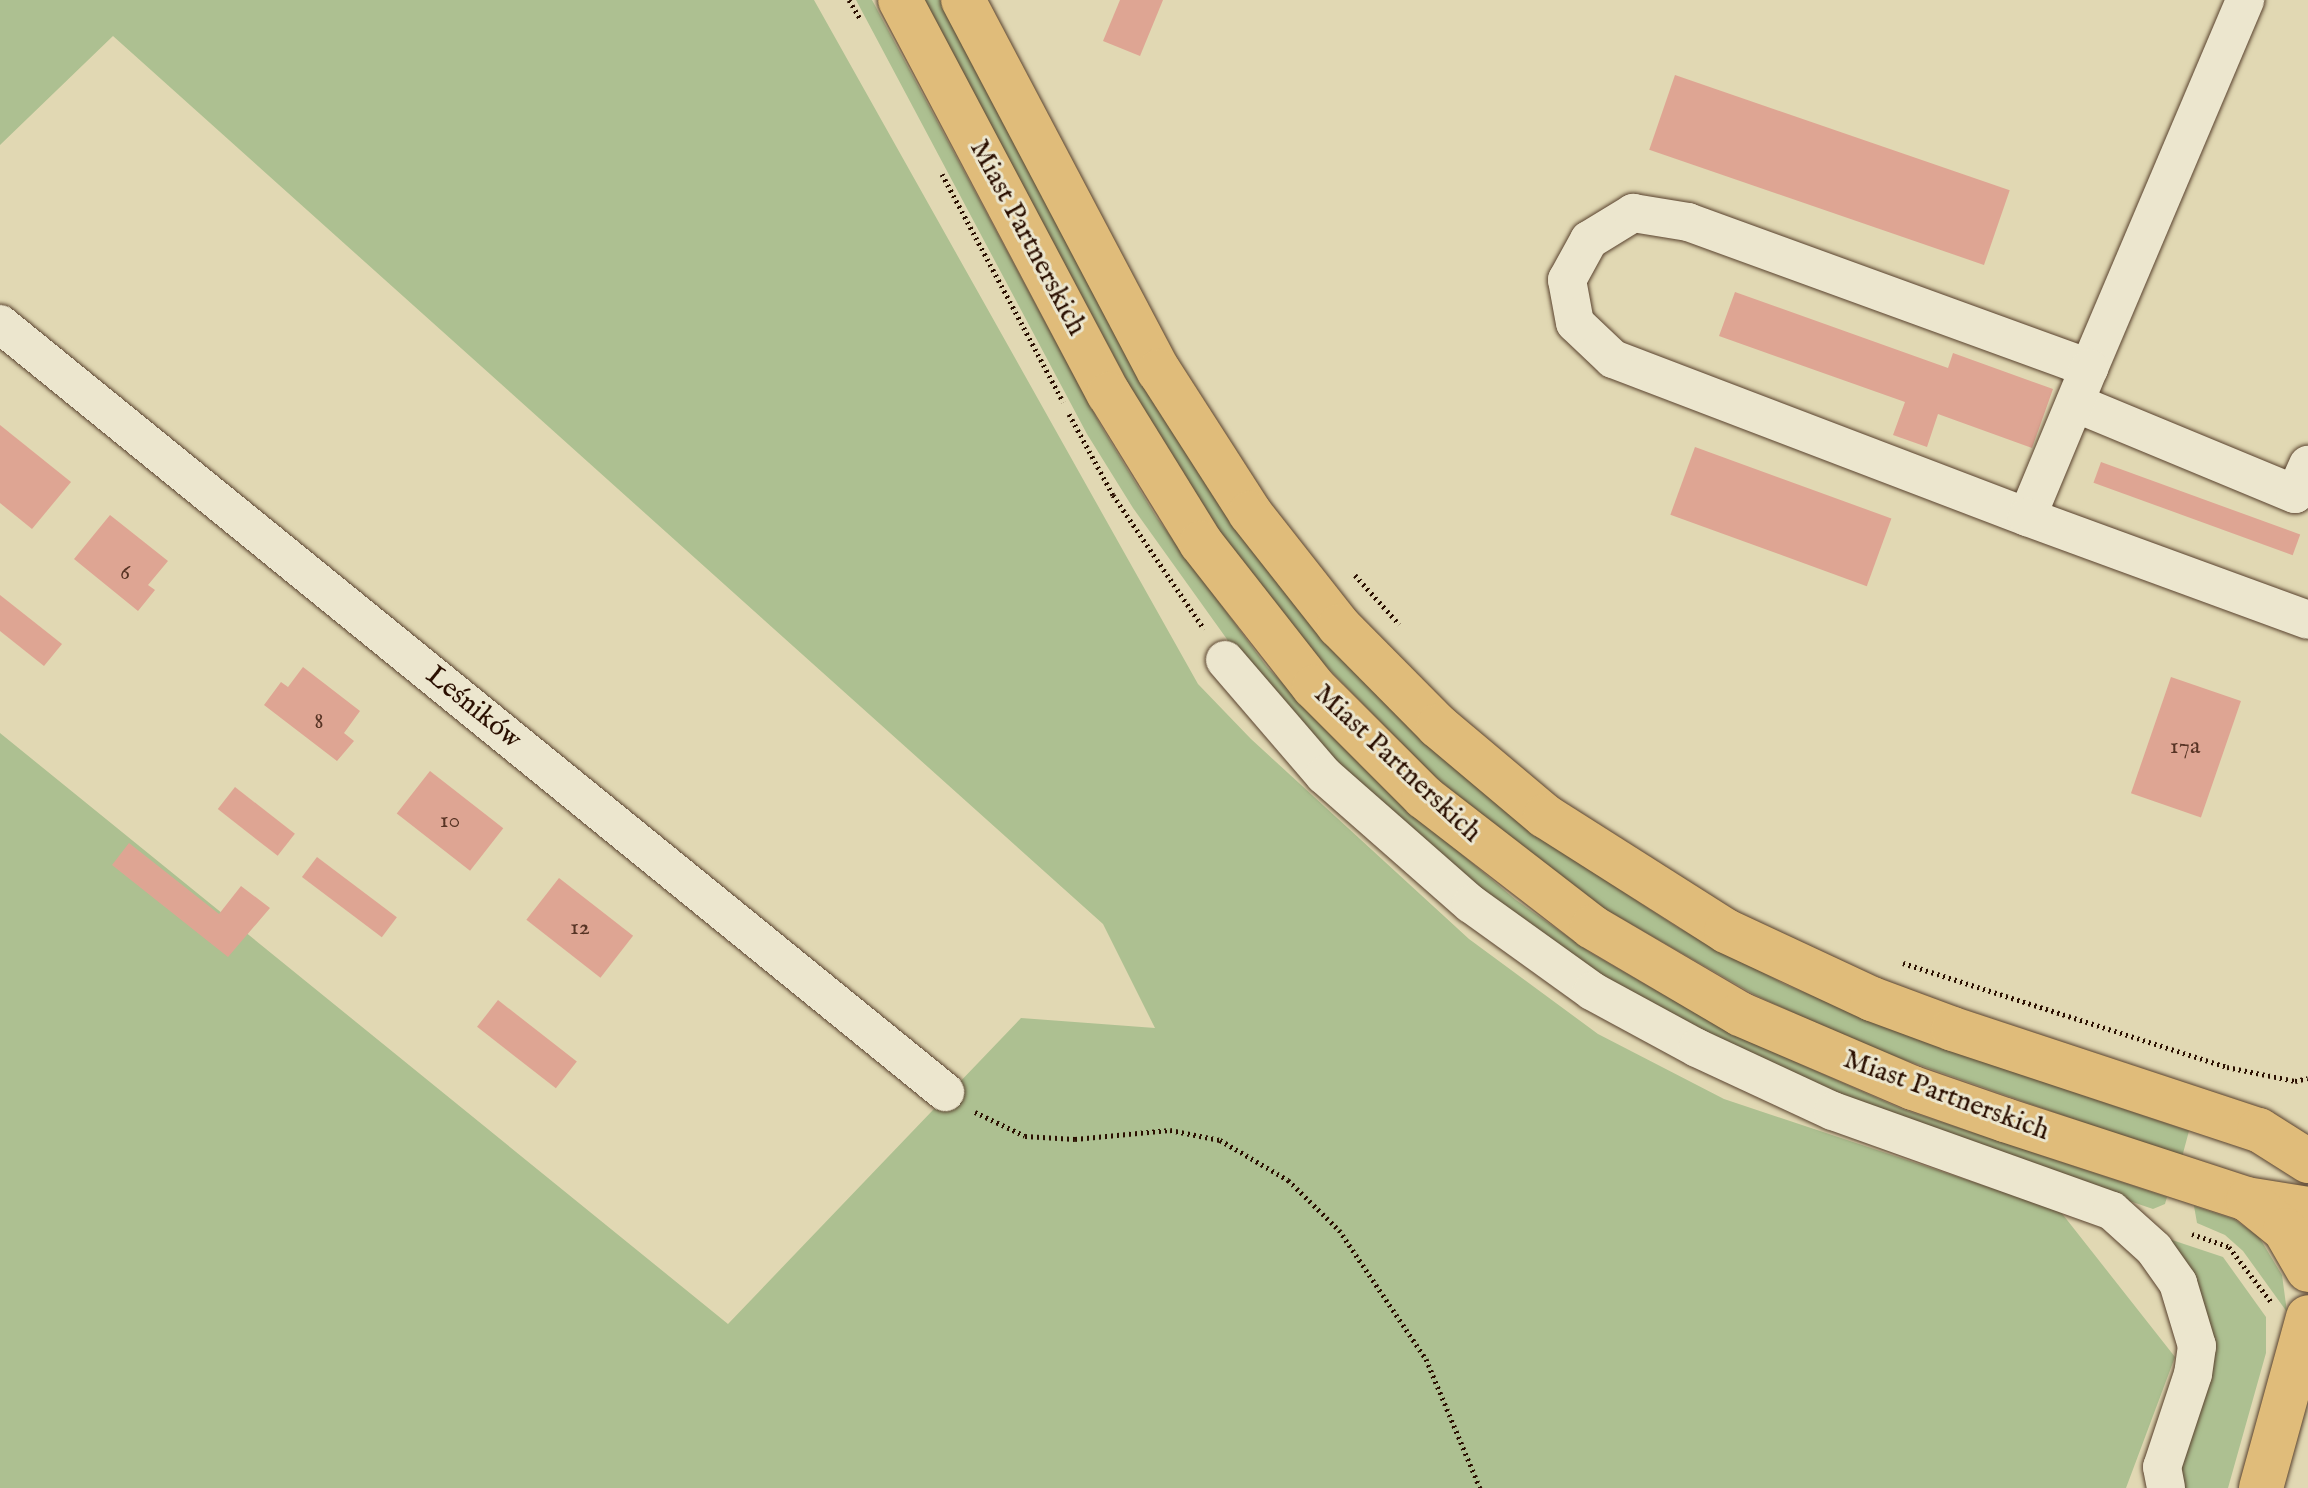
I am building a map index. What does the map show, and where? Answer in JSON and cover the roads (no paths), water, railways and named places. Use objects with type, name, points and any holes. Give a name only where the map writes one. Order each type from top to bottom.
[{"type":"main road","name":"Miast Partnerskich","points":[[900,0],[1109,394],[1201,543],[1314,687],[1424,797],[1592,927],[1740,1014],[1913,1088],[2246,1199],[2308,1209]]},
{"type":"main road","name":"Miast Partnerskich","points":[[963,0],[1159,371],[1250,513],[1339,626],[1438,726],[1545,816],[1726,931],[1940,1024],[2259,1130],[2308,1161]]},
{"type":"main road","name":"Miast Partnerskich","points":[[2259,1130],[2308,1127]]},
{"type":"main road","name":"Miast Partnerskich","points":[[2246,1199],[2285,1230],[2308,1270]]},
{"type":"main road","points":[[2263,1483],[2292,1318]]},
{"type":"main road","points":[[2263,1483],[2308,1404]]},
{"type":"street","points":[[2027,517],[2245,0]]},
{"type":"street","points":[[2089,368],[1688,222],[1647,215],[1633,213],[1589,240],[1567,280],[1575,323],[1613,359],[2308,620]]},
{"type":"street","name":"Leśników","points":[[0,324],[945,1092]]},
{"type":"street","points":[[2075,403],[2295,494],[2308,465]]},
{"type":"street","points":[[1225,660],[1324,775],[1471,904],[1592,991],[1697,1048],[1833,1111],[2112,1211],[2154,1249],[2178,1283],[2197,1346],[2193,1374],[2162,1467],[2166,1488]]}]
